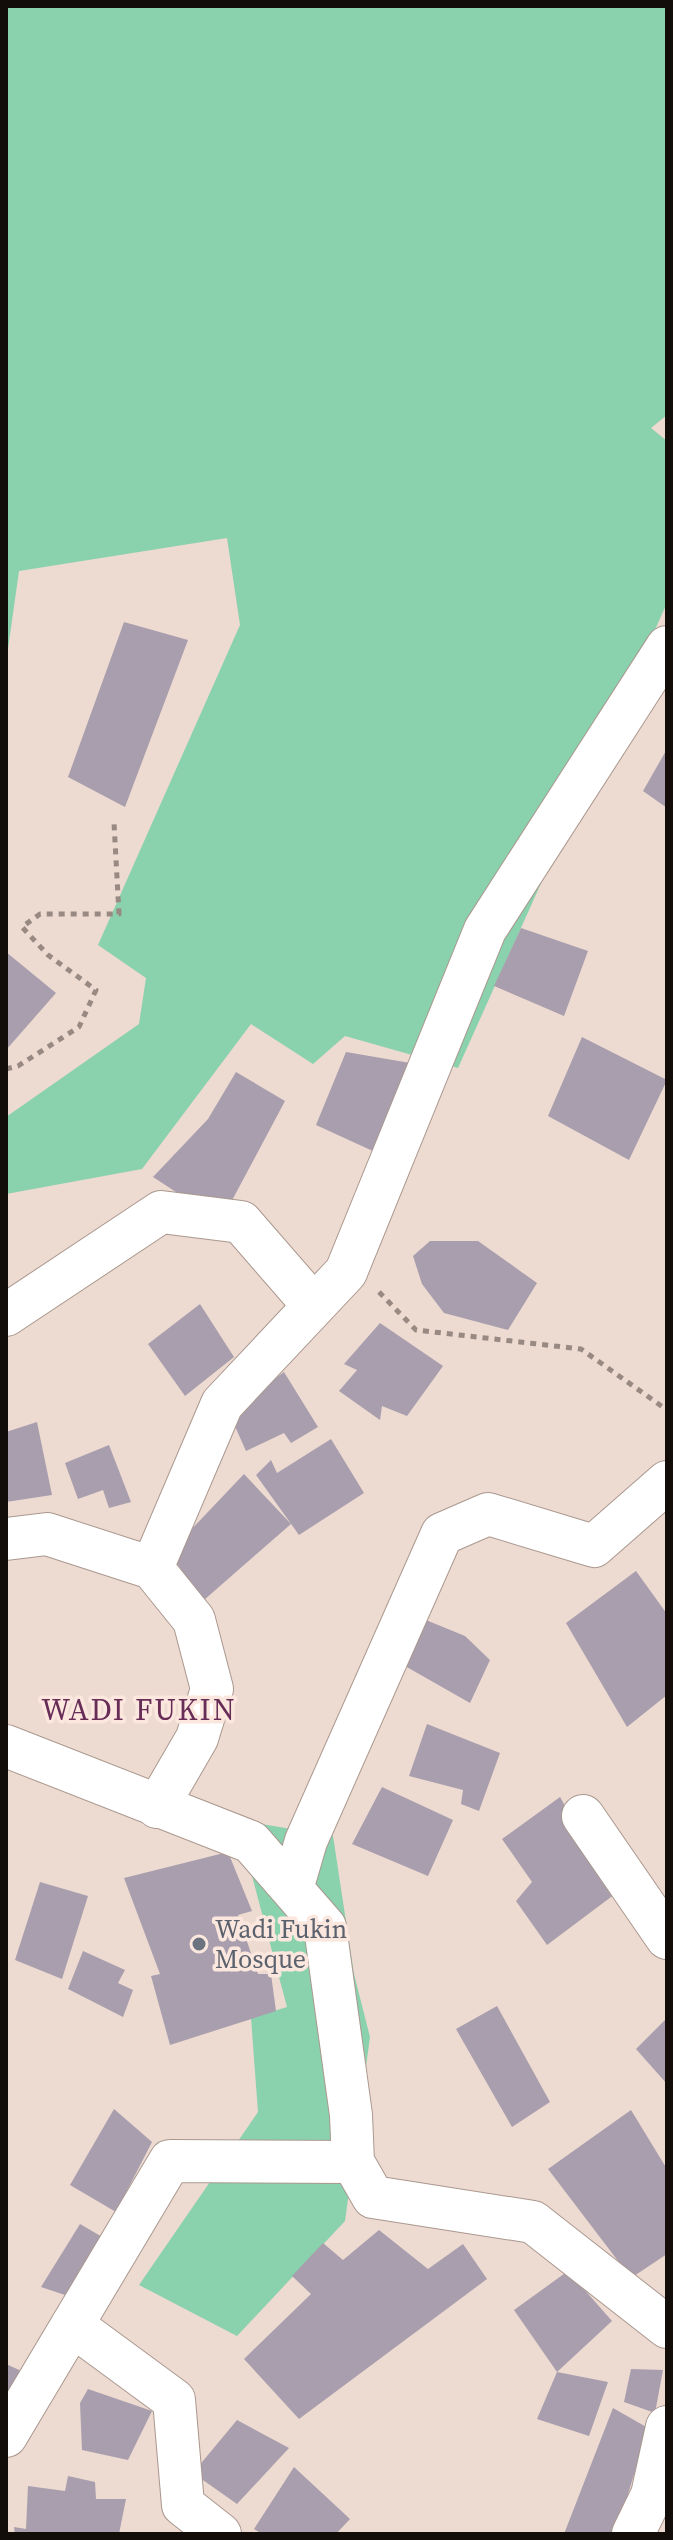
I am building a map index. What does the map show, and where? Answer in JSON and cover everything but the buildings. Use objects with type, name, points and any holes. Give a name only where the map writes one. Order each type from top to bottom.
[{"type":"street","points":[[152,1568],[222,1404],[346,1272],[485,930],[667,647]]},
{"type":"street","points":[[6,1315],[161,1212],[241,1222],[314,1306]]},
{"type":"street","points":[[292,1889],[306,1841],[442,1534],[488,1514],[594,1546],[667,1482]]},
{"type":"street","points":[[6,1539],[47,1534],[152,1568],[194,1620],[212,1689],[197,1738],[157,1807]]},
{"type":"street","points":[[6,1746],[251,1842],[325,1927],[351,2115],[353,2162],[373,2197],[533,2222],[667,2327]]},
{"type":"street","points":[[583,1816],[667,1938]]},
{"type":"street","points":[[6,2436],[170,2161],[353,2162]]},
{"type":"street","points":[[72,2325],[174,2400],[183,2505],[220,2534]]},
{"type":"street","points":[[633,2534],[652,2495],[667,2427]]},
{"type":"path","points":[[6,1069],[18,1066],[79,1027],[96,990],[48,955],[22,927],[40,914],[119,914],[114,823]]},
{"type":"path","points":[[350,1262],[416,1330],[581,1349],[667,1410]]},
{"type":"green space","points":[[6,6],[667,6],[667,415],[651,428],[667,441],[667,603],[458,1068],[345,1036],[313,1064],[251,1024],[142,1169],[6,1194],[6,1117],[139,1024],[146,978],[98,945],[240,625],[227,538],[19,571],[6,663]]},
{"type":"green space","points":[[237,1820],[333,1836],[354,1974],[370,2037],[345,2221],[237,2336],[139,2285],[258,2112],[251,2018],[287,2007]]},
{"type":"place","name":"Wadi Fukin Mosque","points":[[199,1944]]},
{"type":"district","name":"WADI FUKIN","points":[[139,1710]]}]
